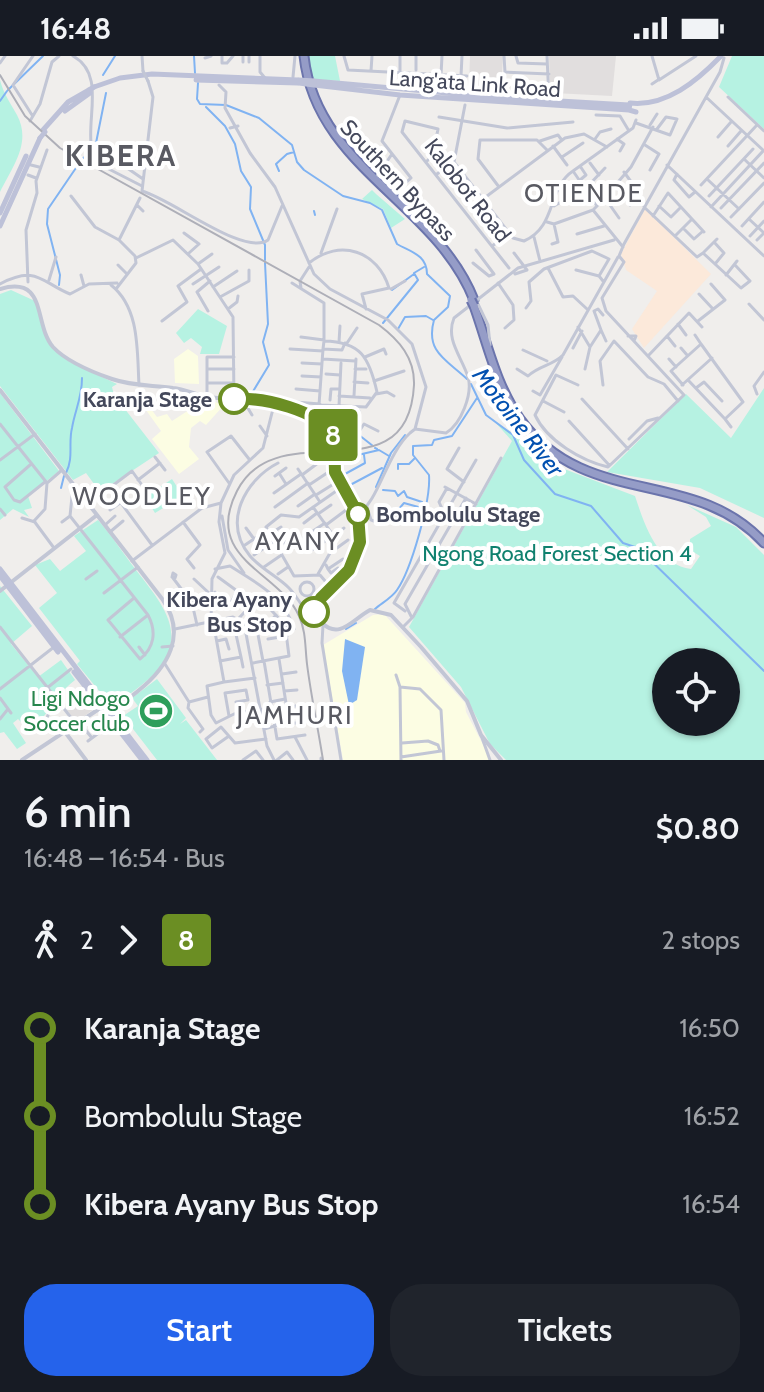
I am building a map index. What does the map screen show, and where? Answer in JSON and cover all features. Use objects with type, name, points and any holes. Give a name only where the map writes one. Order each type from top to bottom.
[{"type":"highway","name":"Southern Bypass","points":[[300,56],[322,117],[341,146],[430,233],[456,267],[474,303],[508,399],[525,426],[567,462],[604,479],[680,494],[715,506],[764,540]]},
{"type":"highway","name":"Southern Bypass","points":[[300,56],[314,107],[332,139],[429,236],[474,303],[486,345],[516,408],[533,429],[558,452],[604,476],[705,498],[738,516],[764,540]]},
{"type":"main road","points":[[633,109],[649,107],[676,96],[718,69],[724,57]]},
{"type":"main road","points":[[633,109],[674,94],[724,57]]},
{"type":"main road","points":[[0,226],[8,201],[41,134],[68,102],[134,75],[196,78]]},
{"type":"main road","name":"Lang'ata Link Road","points":[[196,78],[245,76],[315,84],[541,100],[548,98],[633,109]]},
{"type":"main road","points":[[245,76],[230,79],[251,83]]},
{"type":"main road","name":"Lang'ata Link Road","points":[[196,78],[219,83],[298,82]]},
{"type":"main road","name":"Lang'ata Link Road","points":[[358,87],[387,94],[633,109]]},
{"type":"main road","points":[[387,94],[382,88],[391,87]]},
{"type":"main road","points":[[41,134],[92,90]]},
{"type":"main road","points":[[0,213],[8,201]]},
{"type":"main road","points":[[0,569],[24,609],[71,669],[111,713],[145,760]]},
{"type":"main road","points":[[0,576],[145,760]]},
{"type":"main road","points":[[111,713],[119,706]]},
{"type":"street","points":[[0,63],[5,56]]},
{"type":"street","points":[[32,115],[13,85],[33,56]]},
{"type":"street","points":[[30,121],[40,104],[52,62],[59,56]]},
{"type":"street","points":[[73,56],[84,62],[92,80],[93,145],[143,179]]},
{"type":"street","points":[[84,62],[86,56]]},
{"type":"street","points":[[142,56],[143,71],[153,97],[142,188]]},
{"type":"street","points":[[205,58],[211,56]]},
{"type":"street","points":[[222,56],[222,63],[229,63],[233,56]]},
{"type":"street","points":[[243,56],[243,62]]},
{"type":"street","points":[[249,56],[249,62]]},
{"type":"street","points":[[260,56],[260,72],[265,78]]},
{"type":"street","points":[[290,80],[296,75],[300,56]]},
{"type":"street","points":[[344,56],[348,70],[467,76]]},
{"type":"street","points":[[371,71],[372,56]]},
{"type":"street","points":[[400,56],[400,72]]},
{"type":"street","points":[[416,56],[416,70]]},
{"type":"street","points":[[441,75],[442,56]]},
{"type":"street","points":[[461,76],[462,56]]},
{"type":"street","points":[[516,56],[518,63],[547,64]]},
{"type":"street","points":[[547,56],[548,98]]},
{"type":"street","points":[[652,56],[658,80]]},
{"type":"street","points":[[652,84],[696,56]]},
{"type":"street","points":[[504,57],[505,72],[549,74]]},
{"type":"street","points":[[573,348],[587,309],[706,97],[718,69]]},
{"type":"street","points":[[219,83],[226,92],[225,108],[238,126],[250,153],[275,187],[299,235],[309,265],[330,289],[398,328],[412,344],[421,363],[425,398],[415,429],[394,450],[367,507],[358,514]]},
{"type":"street","points":[[400,95],[382,141],[412,179],[400,188]]},
{"type":"street","points":[[706,97],[764,151],[711,207]]},
{"type":"street","points":[[728,97],[764,131]]},
{"type":"street","points":[[458,99],[465,105]]},
{"type":"street","points":[[437,174],[454,162],[465,105],[472,100]]},
{"type":"street","points":[[454,162],[509,234],[518,241],[534,236],[547,222],[563,179],[629,131],[636,121],[633,109]]},
{"type":"street","points":[[547,222],[554,224],[593,210],[644,144],[657,114]]},
{"type":"street","points":[[596,115],[620,116],[629,131]]},
{"type":"street","points":[[636,121],[669,135],[678,122],[673,116],[666,117],[653,127]]},
{"type":"street","points":[[439,117],[521,128],[573,122]]},
{"type":"street","name":"Kalobot Road","points":[[426,162],[433,155],[437,128],[407,121],[401,125],[402,132],[509,268]]},
{"type":"street","points":[[718,137],[732,121]]},
{"type":"street","points":[[701,185],[757,125]]},
{"type":"street","points":[[230,128],[238,126]]},
{"type":"street","points":[[595,139],[600,132],[611,129]]},
{"type":"street","points":[[728,146],[742,130]]},
{"type":"street","points":[[483,199],[561,140],[582,134],[607,147]]},
{"type":"street","points":[[499,187],[478,159],[480,140],[540,141],[558,135],[561,140]]},
{"type":"street","points":[[617,139],[625,142],[620,151]]},
{"type":"street","points":[[540,141],[547,150]]},
{"type":"street","points":[[562,157],[583,143]]},
{"type":"street","points":[[644,144],[659,154],[650,170]]},
{"type":"street","points":[[553,146],[567,165]]},
{"type":"street","points":[[709,196],[753,149]]},
{"type":"street","points":[[28,282],[26,230],[37,193],[36,178],[47,150]]},
{"type":"street","points":[[376,180],[381,166],[392,154]]},
{"type":"street","points":[[731,217],[764,180],[744,159]]},
{"type":"street","points":[[97,163],[176,204],[233,239],[265,243],[282,206]]},
{"type":"street","points":[[590,163],[599,175]]},
{"type":"street","points":[[721,208],[764,163]]},
{"type":"street","points":[[31,165],[39,167]]},
{"type":"street","points":[[667,165],[764,256]]},
{"type":"street","points":[[580,166],[586,175],[580,180]]},
{"type":"street","points":[[553,206],[561,205],[585,188],[605,168]]},
{"type":"street","points":[[573,171],[597,206]]},
{"type":"street","points":[[624,172],[637,190]]},
{"type":"street","points":[[677,174],[674,180],[679,189],[689,197],[695,192]]},
{"type":"street","points":[[28,175],[36,178]]},
{"type":"street","points":[[707,179],[739,209]]},
{"type":"street","points":[[614,184],[630,205]]},
{"type":"street","points":[[653,216],[668,193],[704,231],[694,239],[683,228]]},
{"type":"street","points":[[71,196],[95,227],[119,240],[136,258]]},
{"type":"street","points":[[604,197],[619,218]]},
{"type":"street","points":[[119,240],[140,198]]},
{"type":"street","points":[[742,226],[764,202]]},
{"type":"street","points":[[137,205],[143,211]]},
{"type":"street","points":[[659,206],[671,217],[681,207]]},
{"type":"street","points":[[644,207],[697,257],[715,240],[724,253],[715,264]]},
{"type":"street","points":[[301,288],[300,281],[321,253],[337,209]]},
{"type":"street","points":[[593,210],[614,240],[623,247]]},
{"type":"street","points":[[675,236],[692,219]]},
{"type":"street","points":[[749,219],[764,233],[757,240]]},
{"type":"street","points":[[750,236],[764,221]]},
{"type":"street","points":[[552,244],[558,242],[554,224]]},
{"type":"street","points":[[577,234],[604,226]]},
{"type":"street","points":[[184,233],[199,244],[189,253]]},
{"type":"street","points":[[492,246],[509,234]]},
{"type":"street","points":[[534,236],[540,261]]},
{"type":"street","points":[[136,258],[171,240],[189,253],[210,281],[234,325],[234,399]]},
{"type":"street","points":[[415,429],[444,433],[452,429],[464,409],[468,377],[455,352],[452,324],[474,303],[498,282],[525,265],[614,240]]},
{"type":"street","points":[[321,253],[357,250],[379,265],[389,288]]},
{"type":"street","points":[[476,250],[514,306],[514,320],[505,328]]},
{"type":"street","points":[[526,308],[531,301],[531,279],[548,268],[594,251],[609,259],[599,276]]},
{"type":"street","points":[[514,253],[525,265],[526,272],[515,274]]},
{"type":"street","points":[[703,253],[740,288],[755,277]]},
{"type":"street","points":[[198,264],[212,254]]},
{"type":"street","points":[[619,256],[624,266],[601,302],[628,336],[635,335],[634,341],[681,387]]},
{"type":"street","points":[[0,286],[28,276],[49,280],[67,294],[84,286],[117,283],[135,266],[136,258]]},
{"type":"street","points":[[49,280],[55,259]]},
{"type":"street","points":[[473,263],[493,276]]},
{"type":"street","points":[[726,275],[736,263],[750,281]]},
{"type":"street","points":[[118,265],[128,274]]},
{"type":"street","points":[[193,284],[219,267]]},
{"type":"street","points":[[548,268],[563,297],[573,296],[587,309]]},
{"type":"street","points":[[162,321],[188,301],[178,286],[201,269]]},
{"type":"street","points":[[220,297],[249,281],[249,270]]},
{"type":"street","points":[[576,270],[583,275],[599,276],[603,281]]},
{"type":"street","points":[[213,287],[237,271]]},
{"type":"street","points":[[81,275],[84,286]]},
{"type":"street","points":[[208,311],[197,292],[210,281]]},
{"type":"street","points":[[366,309],[362,294],[405,281]]},
{"type":"street","points":[[116,289],[117,283]]},
{"type":"street","points":[[292,283],[326,307],[318,419]]},
{"type":"street","points":[[110,284],[123,295],[134,325],[139,385]]},
{"type":"street","points":[[698,321],[725,299],[711,284]]},
{"type":"street","points":[[0,286],[19,287],[34,296],[46,337],[61,354],[111,379],[173,388],[207,397],[247,398],[318,419],[325,425],[334,435],[335,472],[358,514],[361,536],[357,557],[310,616],[287,586],[248,554],[239,532],[240,504],[249,484],[278,463]]},
{"type":"street","points":[[699,294],[713,309]]},
{"type":"street","points":[[228,309],[237,302],[238,296]]},
{"type":"street","points":[[749,304],[764,320]]},
{"type":"street","points":[[603,315],[598,309],[594,311],[606,341]]},
{"type":"street","points":[[648,356],[689,313],[702,327]]},
{"type":"street","points":[[678,324],[686,335]]},
{"type":"street","points":[[339,342],[340,326]]},
{"type":"street","points":[[290,349],[340,350],[357,328]]},
{"type":"street","points":[[580,329],[590,347]]},
{"type":"street","points":[[533,391],[540,395],[580,329]]},
{"type":"street","points":[[585,369],[590,347],[601,330]]},
{"type":"street","points":[[695,335],[744,401],[725,419]]},
{"type":"street","points":[[667,336],[675,346]]},
{"type":"street","points":[[301,337],[346,343],[365,357],[376,394],[368,406],[342,409]]},
{"type":"street","points":[[603,385],[600,361],[614,341],[648,377],[664,384],[680,399]]},
{"type":"street","points":[[610,467],[680,399],[681,387],[671,372],[701,344]]},
{"type":"street","points":[[656,348],[660,353]]},
{"type":"street","points":[[681,348],[687,355]]},
{"type":"street","points":[[365,357],[377,350],[384,349],[386,354]]},
{"type":"street","points":[[523,350],[550,363]]},
{"type":"street","points":[[517,369],[528,376],[540,365],[563,355]]},
{"type":"street","points":[[207,397],[207,357],[234,357]]},
{"type":"street","points":[[681,387],[712,358]]},
{"type":"street","points":[[669,359],[676,367]]},
{"type":"street","points":[[302,363],[356,360],[354,396]]},
{"type":"street","points":[[295,402],[320,404],[342,409],[359,412],[352,419],[342,409],[339,396],[341,363]]},
{"type":"street","points":[[207,369],[234,369]]},
{"type":"street","points":[[355,369],[366,369]]},
{"type":"street","points":[[374,381],[404,371]]},
{"type":"street","points":[[757,394],[754,386],[764,372]]},
{"type":"street","points":[[302,376],[340,375]]},
{"type":"street","points":[[578,385],[557,375],[535,413],[543,428],[579,456],[610,467]]},
{"type":"street","points":[[688,380],[731,427]]},
{"type":"street","points":[[354,382],[368,383]]},
{"type":"street","points":[[696,388],[704,382],[722,401]]},
{"type":"street","points":[[207,383],[234,383]]},
{"type":"street","points":[[296,389],[320,391]]},
{"type":"street","points":[[330,400],[331,390],[339,389]]},
{"type":"street","points":[[0,390],[138,567],[168,608],[175,629],[173,646],[164,664],[147,684],[119,706],[103,707],[22,760]]},
{"type":"street","points":[[376,394],[387,392],[394,396]]},
{"type":"street","points":[[339,396],[370,398]]},
{"type":"street","points":[[247,398],[246,405],[252,415]]},
{"type":"street","points":[[582,399],[629,449]]},
{"type":"street","points":[[542,400],[564,412]]},
{"type":"street","points":[[224,682],[209,594],[215,569],[225,553],[219,522],[221,503],[229,483],[261,451],[274,405]]},
{"type":"street","points":[[325,425],[339,415]]},
{"type":"street","points":[[629,439],[647,421],[661,417]]},
{"type":"street","points":[[569,421],[610,467]]},
{"type":"street","points":[[0,424],[2,431],[46,483],[45,508],[35,522]]},
{"type":"street","points":[[335,451],[356,436],[364,424],[378,431]]},
{"type":"street","points":[[260,426],[267,436]]},
{"type":"street","points":[[0,460],[35,434]]},
{"type":"street","points":[[229,483],[207,452],[232,436],[250,460]]},
{"type":"street","points":[[459,448],[447,469],[464,482]]},
{"type":"street","points":[[155,457],[165,470]]},
{"type":"street","points":[[403,627],[412,618],[501,458]]},
{"type":"street","points":[[412,618],[394,603],[476,460]]},
{"type":"street","points":[[138,480],[160,463]]},
{"type":"street","points":[[274,493],[318,463]]},
{"type":"street","points":[[31,464],[5,487],[14,500],[20,502],[62,470]]},
{"type":"street","points":[[88,504],[138,467]]},
{"type":"street","points":[[286,468],[277,474],[286,484]]},
{"type":"street","points":[[132,471],[142,485]]},
{"type":"street","points":[[275,507],[330,471]]},
{"type":"street","points":[[300,473],[320,502]]},
{"type":"street","points":[[298,506],[332,485]]},
{"type":"street","points":[[74,486],[70,516],[148,615],[154,637],[145,655],[138,659],[109,618],[134,598]]},
{"type":"street","points":[[309,578],[295,577],[267,533],[266,525],[278,516],[298,517],[342,487]]},
{"type":"street","points":[[110,488],[152,545]]},
{"type":"street","points":[[450,526],[439,501],[446,488],[476,504]]},
{"type":"street","points":[[405,611],[409,596],[466,498]]},
{"type":"street","points":[[110,510],[121,502]]},
{"type":"street","points":[[132,561],[202,508],[221,503]]},
{"type":"street","points":[[304,523],[331,505]]},
{"type":"street","points":[[313,507],[333,535]]},
{"type":"street","points":[[304,537],[350,507]]},
{"type":"street","points":[[367,507],[371,520],[380,523]]},
{"type":"street","points":[[0,509],[5,515]]},
{"type":"street","points":[[0,591],[97,515]]},
{"type":"street","points":[[62,522],[70,516]]},
{"type":"street","points":[[105,525],[115,516]]},
{"type":"street","points":[[222,516],[228,550],[246,575]]},
{"type":"street","points":[[22,518],[35,522],[54,548]]},
{"type":"street","points":[[110,532],[123,521]]},
{"type":"street","points":[[183,522],[200,545],[187,558],[194,568]]},
{"type":"street","points":[[245,545],[281,527]]},
{"type":"street","points":[[246,528],[254,539]]},
{"type":"street","points":[[312,550],[344,528]]},
{"type":"street","points":[[327,567],[330,553],[348,540]]},
{"type":"street","points":[[276,548],[287,541]]},
{"type":"street","points":[[254,555],[273,542]]},
{"type":"street","points":[[322,543],[330,553]]},
{"type":"street","points":[[264,567],[280,556]]},
{"type":"street","points":[[309,578],[315,588],[305,599],[299,589],[309,578],[343,559]]},
{"type":"street","points":[[215,569],[230,566],[246,575],[285,608],[294,629],[268,639]]},
{"type":"street","points":[[104,593],[138,567]]},
{"type":"street","points":[[278,574],[288,567]]},
{"type":"street","points":[[327,567],[332,573],[338,568]]},
{"type":"street","points":[[86,579],[97,571]]},
{"type":"street","points":[[318,574],[331,588]]},
{"type":"street","points":[[218,577],[244,596],[238,605]]},
{"type":"street","points":[[173,578],[192,603],[197,625]]},
{"type":"street","points":[[194,579],[209,594]]},
{"type":"street","points":[[210,606],[233,600],[237,591]]},
{"type":"street","points":[[215,592],[226,603]]},
{"type":"street","points":[[175,629],[238,618],[259,597],[276,615],[286,633],[289,655],[253,663]]},
{"type":"street","points":[[245,610],[253,618],[278,740],[305,735]]},
{"type":"street","points":[[323,625],[343,629],[372,610],[396,619],[467,701],[491,755],[501,760]]},
{"type":"street","points":[[316,612],[323,625],[322,643],[341,760]]},
{"type":"street","points":[[120,637],[148,615]]},
{"type":"street","points":[[268,628],[272,627],[270,622],[276,615]]},
{"type":"street","points":[[238,618],[245,624],[266,739],[276,760],[287,752],[293,760]]},
{"type":"street","points":[[245,624],[253,618]]},
{"type":"street","points":[[0,627],[90,740],[100,732]]},
{"type":"street","points":[[215,633],[236,631],[243,667]]},
{"type":"street","points":[[217,641],[226,639],[229,649]]},
{"type":"street","points":[[162,647],[173,646]]},
{"type":"street","points":[[0,689],[54,647]]},
{"type":"street","points":[[139,647],[145,655]]},
{"type":"street","points":[[220,661],[251,654]]},
{"type":"street","points":[[279,659],[289,723]]},
{"type":"street","points":[[164,664],[203,729]]},
{"type":"street","points":[[47,688],[71,669]]},
{"type":"street","points":[[282,674],[296,672]]},
{"type":"street","points":[[396,675],[400,687],[401,759],[442,751]]},
{"type":"street","points":[[255,678],[207,686],[208,697],[216,723],[229,716],[261,709]]},
{"type":"street","points":[[267,685],[283,683]]},
{"type":"street","points":[[400,687],[417,687],[441,710],[444,760]]},
{"type":"street","points":[[229,716],[225,693],[246,690],[248,700],[236,702]]},
{"type":"street","points":[[284,691],[297,690]]},
{"type":"street","points":[[189,702],[208,697]]},
{"type":"street","points":[[0,698],[8,709]]},
{"type":"street","points":[[34,728],[46,720],[55,698]]},
{"type":"street","points":[[270,702],[285,699]]},
{"type":"street","points":[[287,708],[300,705]]},
{"type":"street","points":[[0,709],[8,709]]},
{"type":"street","points":[[0,719],[8,709]]},
{"type":"street","points":[[264,729],[302,723]]},
{"type":"street","points":[[229,736],[213,748],[206,739],[221,727],[229,736],[235,743],[266,739]]},
{"type":"street","points":[[65,732],[84,758],[75,760]]},
{"type":"street","points":[[55,739],[63,736],[71,740]]},
{"type":"street","points":[[295,737],[307,760]]},
{"type":"street","points":[[401,743],[430,741],[442,751]]},
{"type":"street","points":[[246,742],[248,756]]},
{"type":"street","points":[[243,760],[256,751],[263,760]]},
{"type":"shaded area","points":[[470,56],[503,56],[501,90],[469,88]]},
{"type":"shaded area","points":[[549,56],[616,56],[612,96],[554,93],[550,87]]},
{"type":"shaded area","points":[[645,209],[711,274],[644,348],[632,329],[657,291],[626,270],[621,254]]},
{"type":"shaded area","points":[[188,349],[198,356],[199,384],[175,383],[174,359]]},
{"type":"shaded area","points":[[141,390],[145,390],[145,401],[157,417],[167,414],[172,421],[189,410],[184,392],[224,405],[206,425],[200,421],[191,428],[189,447],[199,459],[179,474],[152,439],[161,431],[141,403]]},
{"type":"shaded area","points":[[384,614],[465,703],[466,712],[491,760],[343,760],[323,645],[373,615]]},
{"type":"shaded area","points":[[83,690],[94,709],[76,722],[63,705]]},
{"type":"green space","points":[[307,56],[335,56],[340,81],[310,79]]},
{"type":"green space","points":[[732,56],[764,56],[764,129],[719,87]]},
{"type":"green space","points":[[0,80],[21,125],[22,135],[19,155],[0,192]]},
{"type":"green space","points":[[372,190],[405,219],[391,228],[383,209],[362,199]]},
{"type":"green space","points":[[11,290],[35,301],[46,339],[70,362],[117,384],[112,387],[114,395],[159,453],[100,492],[86,473],[73,480],[0,386],[0,294]]},
{"type":"green space","points":[[198,309],[227,326],[219,354],[200,354],[202,347],[191,338],[184,343],[176,333]]},
{"type":"green space","name":"Ngong Road Forest Section 4","points":[[764,388],[764,518],[700,488],[607,472],[686,394],[731,438]]},
{"type":"green space","points":[[0,393],[59,471],[28,496],[32,508],[24,510],[29,517],[13,509],[0,520]]},
{"type":"green space","name":"Ngong Road Forest Section 4","points":[[495,422],[520,438],[528,454],[635,496],[654,541],[669,560],[679,566],[691,569],[700,556],[690,550],[690,539],[711,526],[706,517],[687,505],[736,527],[764,555],[764,760],[506,760],[490,744],[461,687],[409,627],[512,441]]},
{"type":"green space","points":[[172,479],[183,496],[155,513],[145,497]]},
{"type":"green space","points":[[98,520],[156,596],[169,622],[171,635],[170,648],[151,677],[126,696],[109,703],[77,664],[80,661],[39,608],[57,593],[35,565],[50,559],[60,571],[86,551],[74,536]]},
{"type":"green space","points":[[0,586],[32,626],[11,644],[38,677],[61,660],[75,680],[30,731],[18,719],[13,723],[26,743],[17,749],[4,732],[0,733]]},
{"type":"green space","points":[[157,679],[186,718],[180,724],[186,720],[217,760],[157,760],[123,716],[138,706],[132,698]]},
{"type":"water","points":[[345,639],[365,647],[357,700],[349,705],[342,671]]},
{"type":"waterway","points":[[8,90],[43,56]]},
{"type":"waterway","points":[[103,75],[115,56]]},
{"type":"waterway","name":"Motoine River","points":[[194,56],[195,73]]},
{"type":"waterway","name":"Motoine River","points":[[198,83],[197,99],[200,104],[226,105],[259,118],[292,145],[297,162],[304,170],[343,196],[370,203],[382,210],[397,244],[421,258],[427,274],[450,296],[448,307],[434,320],[433,340],[435,348],[445,360],[467,379]]},
{"type":"waterway","points":[[0,101],[7,91]]},
{"type":"waterway","points":[[81,160],[95,148],[106,93]]},
{"type":"waterway","points":[[206,107],[225,126],[235,144],[241,171],[251,187],[250,209],[265,245],[265,260]]},
{"type":"waterway","points":[[279,171],[276,164],[294,152]]},
{"type":"waterway","points":[[59,285],[60,275],[47,224],[48,209],[80,162]]},
{"type":"waterway","points":[[314,211],[315,215]]},
{"type":"waterway","points":[[252,393],[269,365],[263,342],[268,324],[265,263]]},
{"type":"waterway","points":[[383,323],[418,280],[414,273],[424,267]]},
{"type":"waterway","points":[[392,290],[414,274]]},
{"type":"waterway","points":[[398,329],[405,317],[426,316],[433,320]]},
{"type":"waterway","points":[[66,473],[82,378]]},
{"type":"waterway","name":"Motoine River","points":[[471,384],[486,415],[513,435],[524,460],[555,494],[591,506],[623,543],[638,548],[764,671]]},
{"type":"waterway","points":[[375,609],[395,593],[402,580],[423,518],[429,475],[413,455],[413,446],[432,445],[434,440],[452,436],[477,398]]},
{"type":"waterway","points":[[359,435],[373,446]]},
{"type":"waterway","points":[[376,487],[391,453],[405,435]]},
{"type":"waterway","points":[[341,459],[379,450],[389,456]]},
{"type":"waterway","points":[[345,474],[365,463],[364,455]]},
{"type":"waterway","points":[[398,469],[398,464],[409,464],[415,458]]},
{"type":"waterway","points":[[352,484],[382,468]]},
{"type":"waterway","points":[[61,488],[64,476]]},
{"type":"waterway","points":[[383,490],[395,491],[398,496],[404,491],[407,497],[422,502]]},
{"type":"waterway","points":[[375,511],[398,510],[404,503],[422,508]]},
{"type":"waterway","points":[[346,629],[356,623]]},
{"type":"railway","points":[[0,75],[25,116],[60,148],[379,325],[399,343],[409,358],[414,385],[406,419],[389,439],[366,448],[281,457],[256,468],[237,491],[229,514],[229,533],[236,549],[276,587],[299,616],[323,760]]},
{"type":"bus line","name":"8","points":[[234,399],[257,400],[318,419],[334,435],[335,472],[358,514],[360,542],[357,557],[349,570],[321,598],[317,612],[314,612]]},
{"type":"place","name":"Karanja Stage","points":[[234,399]]},
{"type":"place","name":"Bombolulu Stage","points":[[358,514]]},
{"type":"place","name":"Kibera Ayany Bus Stop","points":[[314,612]]},
{"type":"place","name":"Ligi Ndogo Soccer club","points":[[156,711]]},
{"type":"district","name":"KIBERA","points":[[121,156]]},
{"type":"district","name":"OTIENDE","points":[[584,193]]},
{"type":"district","name":"WOODLEY","points":[[142,496]]},
{"type":"district","name":"AYANY","points":[[298,541]]},
{"type":"district","name":"JAMHURI","points":[[295,715]]}]
